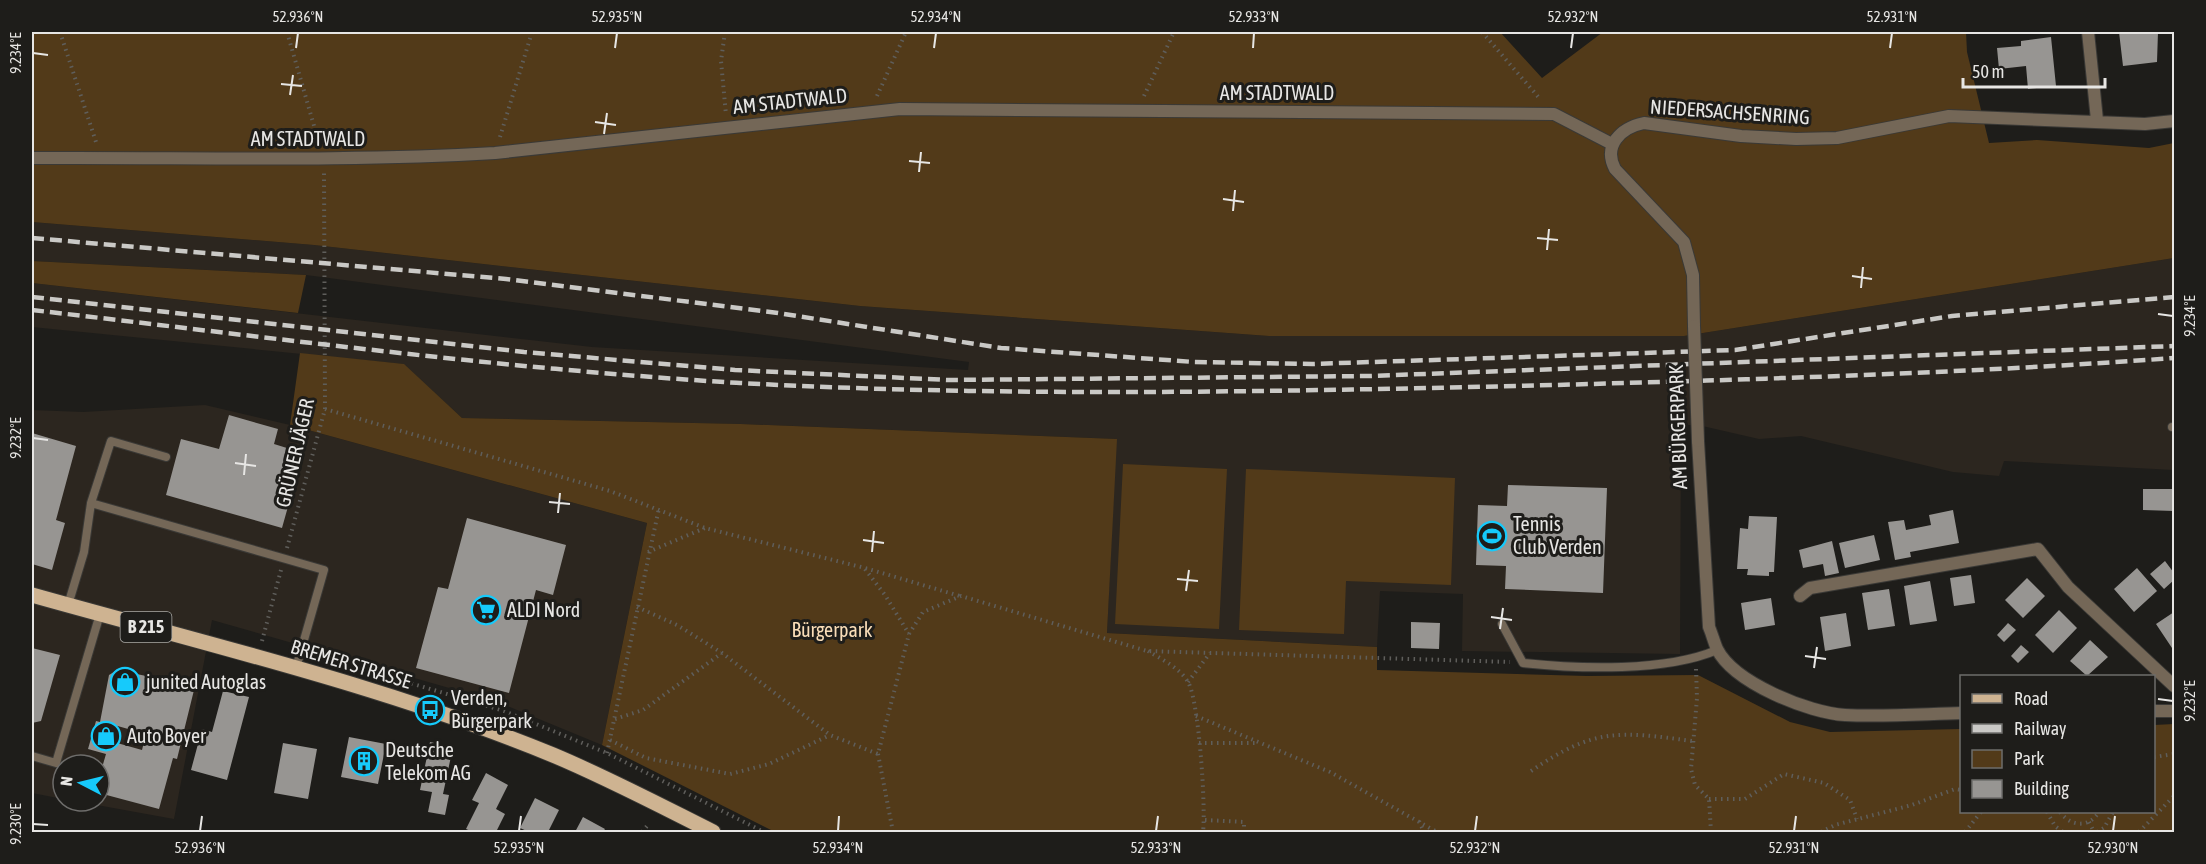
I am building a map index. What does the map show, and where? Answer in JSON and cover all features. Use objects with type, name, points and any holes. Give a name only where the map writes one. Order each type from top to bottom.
[{"type":"main road","name":"BREMER STRASSE","points":[[32,595],[430,710],[554,756],[713,832]]},
{"type":"street","points":[[2088,32],[2097,120]]},
{"type":"street","name":"AM STADTWALD","points":[[32,158],[324,160],[495,153],[900,109],[1554,114]]},
{"type":"street","points":[[1554,114],[1612,144]]},
{"type":"street","name":"NIEDERSACHSENRING","points":[[1612,144],[1623,130],[1644,123],[1741,136],[1796,139],[1837,138],[1949,116],[2097,120],[2145,124],[2175,121]]},
{"type":"street","name":"AM BÜRGERPARK","points":[[1612,144],[1609,158],[1614,169],[1684,242],[1693,275],[1705,587],[1709,627],[1717,650],[1734,669],[1757,685],[1799,704],[1843,715],[1960,713]]},
{"type":"street","points":[[1800,596],[1810,588],[2038,549],[2068,586],[2175,686]]},
{"type":"street","points":[[2155,711],[2175,711]]},
{"type":"lane","points":[[68,605],[84,552],[91,503],[111,441],[166,457]]},
{"type":"lane","points":[[91,503],[324,570],[295,670]]},
{"type":"lane","points":[[32,756],[56,763],[100,614]]},
{"type":"lane","points":[[1502,624],[1523,663],[1599,668],[1696,659],[1717,650]]},
{"type":"path","points":[[60,32],[100,157]]},
{"type":"path","name":"GRÜNER JÄGER","points":[[262,641],[325,409],[324,160],[286,32]]},
{"type":"path","points":[[495,153],[532,32]]},
{"type":"path","points":[[725,32],[722,61],[728,128]]},
{"type":"path","points":[[870,112],[906,32]]},
{"type":"path","points":[[1136,112],[1174,32]]},
{"type":"path","points":[[1482,32],[1554,114]]},
{"type":"path","points":[[325,409],[610,490],[705,528],[865,568],[1147,651],[1171,666],[1188,682],[1196,716],[1199,743],[1205,820],[1203,832]]},
{"type":"path","points":[[608,753],[648,552],[659,508]]},
{"type":"path","points":[[648,552],[705,528]]},
{"type":"path","points":[[865,568],[909,634]]},
{"type":"path","points":[[893,832],[878,754],[909,634],[923,612],[962,596]]},
{"type":"path","points":[[637,607],[677,625],[722,653],[830,735],[878,754]]},
{"type":"path","points":[[1147,651],[1523,663]]},
{"type":"path","points":[[1188,682],[1210,652]]},
{"type":"path","points":[[615,719],[643,710],[722,653]]},
{"type":"path","points":[[1696,659],[1697,698],[1691,770],[1695,785],[1709,799],[1711,832]]},
{"type":"path","points":[[1196,716],[1330,772],[1437,832]]},
{"type":"path","points":[[1531,771],[1560,752],[1601,735],[1637,734],[1692,741]]},
{"type":"path","points":[[610,740],[646,758],[730,774],[747,772],[769,764],[830,735]]},
{"type":"path","points":[[1199,743],[1263,743]]},
{"type":"path","points":[[2155,757],[2175,754]]},
{"type":"path","points":[[1709,799],[1745,799],[1784,774],[1824,783],[1850,800],[1857,819]]},
{"type":"path","points":[[1821,832],[1835,825],[1912,805],[1955,789],[1960,790]]},
{"type":"path","points":[[2139,832],[2175,796]]},
{"type":"path","points":[[1965,832],[1980,813]]},
{"type":"path","points":[[2048,813],[2055,826],[2063,832]]},
{"type":"path","points":[[2061,813],[2069,822],[2076,824],[2089,822],[2098,813]]},
{"type":"path","points":[[2089,822],[2095,832],[2104,828],[2112,813]]},
{"type":"path","points":[[1205,820],[1244,822],[1244,832]]},
{"type":"path","points":[[1419,820],[1424,832]]},
{"type":"path","points":[[642,832],[647,826]]},
{"type":"shaded area","points":[[32,222],[314,245],[860,306],[1269,336],[1684,336],[2174,258],[2174,470],[2004,461],[1999,476],[1953,472],[1801,436],[1759,439],[1698,425],[1681,425],[1680,654],[1462,651],[1463,594],[1380,591],[1377,647],[1107,633],[1116,439],[741,424],[462,418],[403,364],[32,327],[32,283],[592,347],[968,370],[969,362],[306,275],[32,261]]},
{"type":"shaded area","points":[[205,405],[290,425],[647,523],[602,745],[498,702],[212,620],[174,819],[111,808],[111,753],[51,753],[51,797],[32,793],[32,410],[83,412]]},
{"type":"green space","points":[[32,32],[1500,32],[1542,78],[1603,32],[1966,32],[1967,52],[1989,143],[2037,140],[2149,148],[2174,143],[2174,258],[1684,336],[1269,336],[860,306],[314,245],[32,222]]},
{"type":"green space","points":[[32,261],[306,275],[298,313],[32,283]]},
{"type":"green space","name":"Bürgerpark","points":[[300,353],[404,364],[462,418],[741,424],[1117,439],[1107,633],[1377,647],[1377,670],[1587,676],[1698,675],[1790,722],[1830,732],[1960,729],[1960,813],[2155,813],[2155,725],[2174,724],[2174,832],[775,832],[602,745],[647,523],[290,425]]},
{"type":"green space","points":[[1123,464],[1227,469],[1219,629],[1115,624]]},
{"type":"green space","points":[[1246,469],[1455,478],[1451,585],[1346,581],[1344,634],[1239,630]]},
{"type":"building","points":[[2119,32],[2158,32],[2157,62],[2123,66]]},
{"type":"building","points":[[2051,37],[2056,86],[2028,89],[2026,66],[1999,69],[1997,48],[2021,46],[2021,41]]},
{"type":"building","points":[[229,415],[278,429],[274,444],[303,453],[282,528],[166,495],[181,439],[219,449]]},
{"type":"building","points":[[32,433],[76,446],[56,520],[65,523],[52,570],[32,564]]},
{"type":"building","points":[[1508,485],[1607,488],[1603,593],[1505,589],[1506,566],[1476,565],[1478,505],[1507,506]]},
{"type":"building","points":[[2143,489],[2174,489],[2174,511],[2143,510]]},
{"type":"building","points":[[1953,510],[1959,543],[1910,552],[1911,557],[1895,560],[1888,522],[1904,520],[1906,530],[1931,525],[1929,515]]},
{"type":"building","points":[[1749,516],[1777,517],[1774,572],[1769,572],[1769,576],[1747,575],[1748,569],[1737,569],[1740,528],[1748,529]]},
{"type":"building","points":[[467,518],[566,545],[553,595],[536,590],[509,693],[416,668],[438,587],[448,589]]},
{"type":"building","points":[[1874,535],[1880,560],[1845,568],[1839,543]]},
{"type":"building","points":[[1832,541],[1839,573],[1825,576],[1823,564],[1803,568],[1799,550]]},
{"type":"building","points":[[2165,561],[2174,573],[2174,580],[2164,589],[2150,574]]},
{"type":"building","points":[[2137,568],[2157,591],[2134,612],[2114,589]]},
{"type":"building","points":[[1971,575],[1975,603],[1954,606],[1950,578]]},
{"type":"building","points":[[2027,578],[2045,596],[2023,618],[2005,600]]},
{"type":"building","points":[[1930,581],[1937,621],[1910,625],[1904,586]]},
{"type":"building","points":[[1889,589],[1895,626],[1868,630],[1862,593]]},
{"type":"building","points":[[1771,598],[1775,625],[1745,630],[1741,603]]},
{"type":"building","points":[[2059,610],[2077,628],[2053,653],[2035,635]]},
{"type":"building","points":[[2174,612],[2174,651],[2156,624]]},
{"type":"building","points":[[1846,613],[1851,646],[1825,651],[1820,617]]},
{"type":"building","points":[[1411,622],[1440,623],[1439,649],[1411,648]]},
{"type":"building","points":[[2008,623],[2016,630],[2004,642],[1997,635]]},
{"type":"building","points":[[2090,640],[2108,657],[2088,675],[2070,661]]},
{"type":"building","points":[[2021,645],[2029,652],[2018,663],[2011,656]]},
{"type":"building","points":[[32,648],[60,655],[41,721],[32,723]]},
{"type":"building","points":[[117,670],[195,686],[177,759],[173,758],[159,809],[111,796],[111,753],[88,749],[96,721],[100,722],[109,675]],"holes":[[[114,725],[146,734],[142,750],[110,741]]]},
{"type":"building","points":[[223,691],[249,697],[227,780],[191,770],[202,729],[212,732]]},
{"type":"building","name":"Deutsche Telekom AG","points":[[349,737],[386,744],[378,784],[341,777]]},
{"type":"building","points":[[430,742],[453,747],[443,794],[449,795],[445,815],[428,812],[432,792],[420,790]]},
{"type":"building","points":[[283,743],[317,749],[308,799],[274,793]]},
{"type":"building","points":[[486,773],[508,785],[496,809],[505,814],[496,832],[473,832],[466,829],[479,803],[472,800]]},
{"type":"building","points":[[535,798],[559,810],[548,832],[529,832],[520,828]]},
{"type":"building","points":[[583,817],[605,829],[603,832],[575,832]]},
{"type":"railway","points":[[32,238],[506,279],[778,313],[1001,348],[1194,362],[1312,364],[1735,350],[1952,316],[2174,297]]},
{"type":"railway","points":[[32,297],[524,352],[735,370],[948,380],[1369,376],[2174,346]]},
{"type":"railway","points":[[32,310],[385,351],[651,377],[740,383],[934,390],[1128,392],[1517,386],[1764,379],[2174,358]]},
{"type":"place","name":"Tennis Club Verden","points":[[1492,536]]},
{"type":"place","name":"ALDI Nord","points":[[486,610]]},
{"type":"place","name":"junited Autoglas","points":[[125,682]]},
{"type":"place","name":"Verden, Bürgerpark","points":[[430,710]]},
{"type":"place","name":"Auto Boyer","points":[[106,736]]},
{"type":"place","name":"Deutsche Telekom AG","points":[[364,761]]}]
